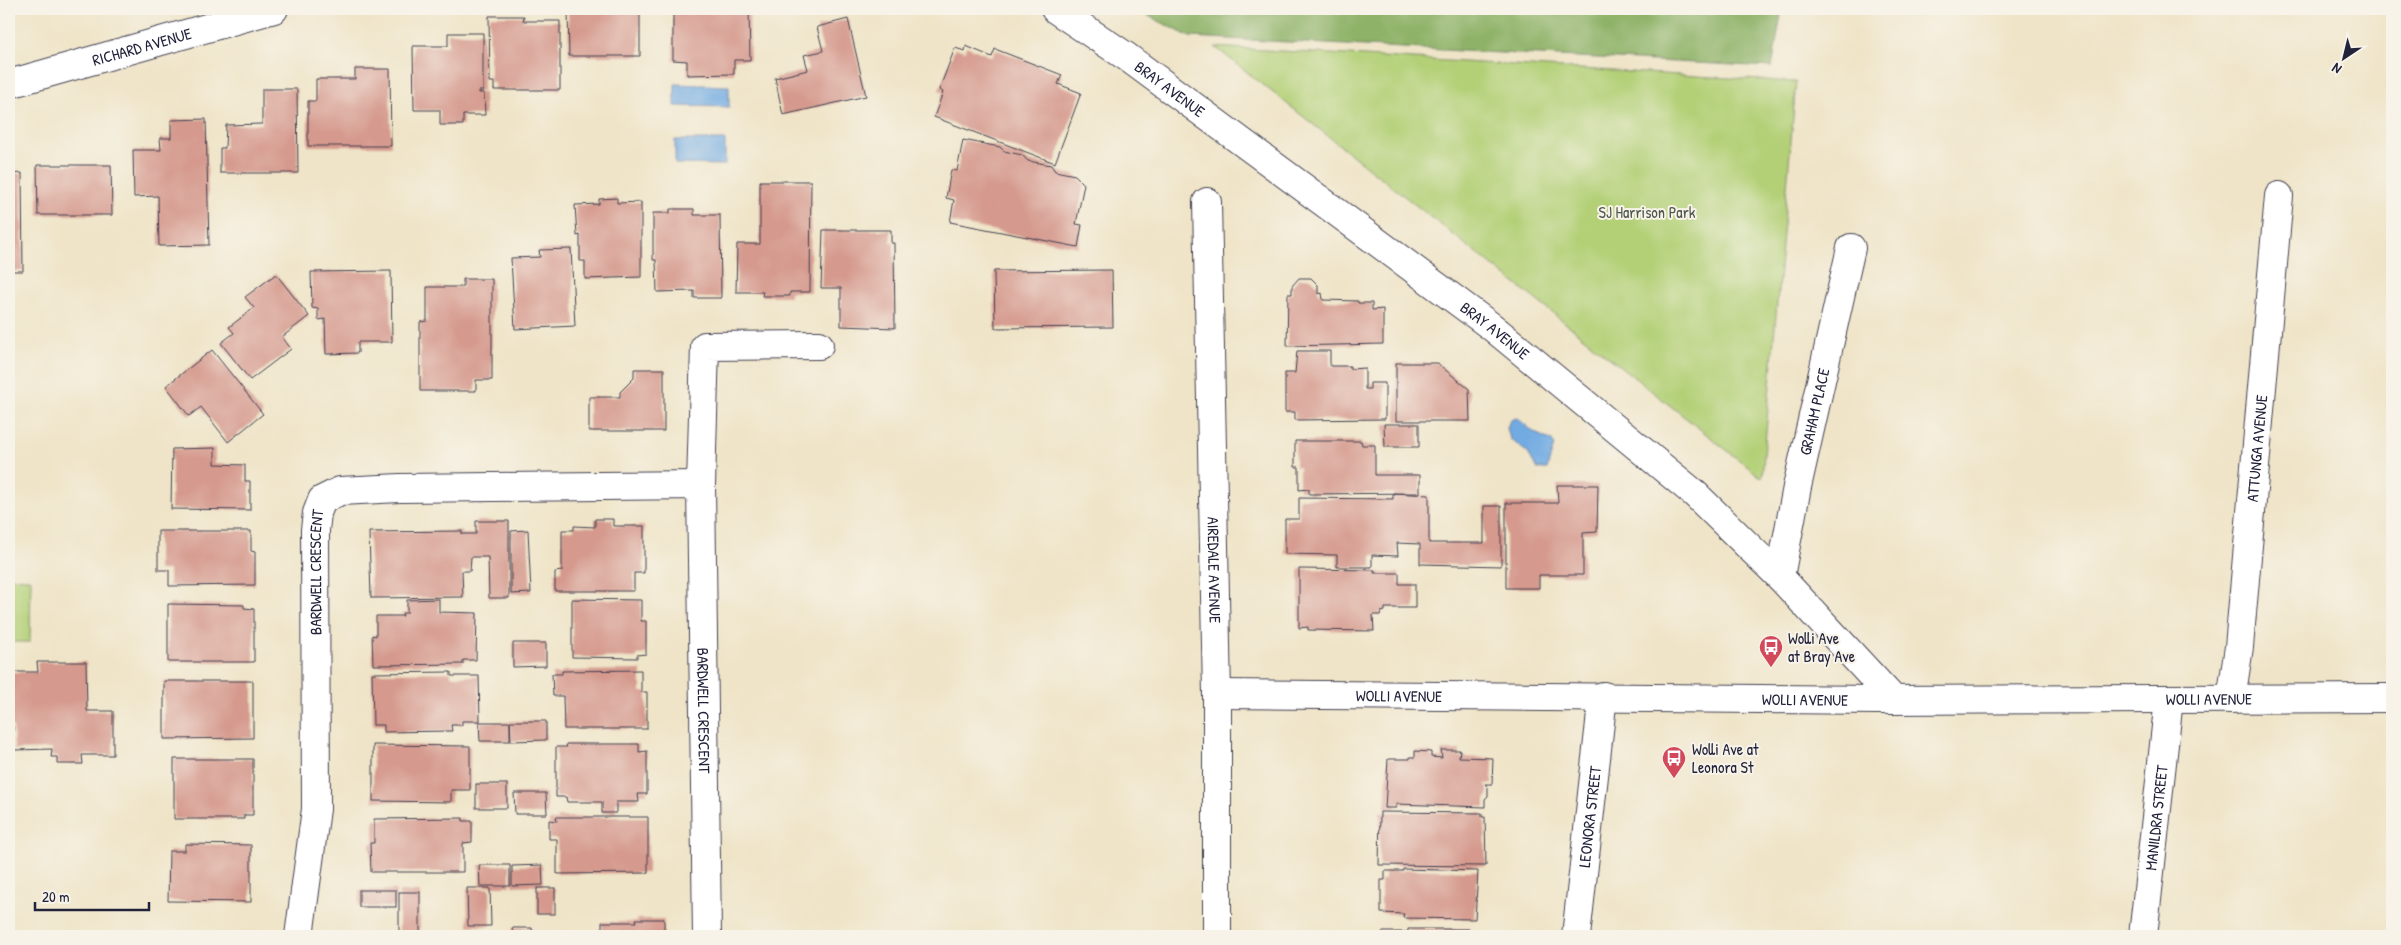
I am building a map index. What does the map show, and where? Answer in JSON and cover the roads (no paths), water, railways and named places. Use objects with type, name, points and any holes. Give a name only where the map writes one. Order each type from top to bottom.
[{"type":"street","name":"RICHARD AVENUE","points":[[9,84],[274,9]]},
{"type":"street","name":"BRAY AVENUE","points":[[1055,9],[1127,57],[1492,326],[1695,494],[1780,578],[1894,700]]},
{"type":"street","name":"ATTUNGA AVENUE","points":[[2232,699],[2239,647],[2279,196]]},
{"type":"street","name":"AIREDALE AVENUE","points":[[1207,202],[1217,694],[1216,936]]},
{"type":"street","name":"GRAHAM PLACE","points":[[1780,578],[1797,487],[1851,248]]},
{"type":"street","name":"BARDWELL CRESCENT","points":[[707,936],[701,486],[704,346],[819,345]]},
{"type":"street","name":"BARDWELL CRESCENT","points":[[299,936],[316,809],[315,530],[317,513],[322,500],[340,491],[400,488],[701,486]]},
{"type":"street","name":"WOLLI AVENUE","points":[[1217,694],[1894,700],[2392,698]]},
{"type":"street","name":"LEONORA STREET","points":[[1576,936],[1603,696]]},
{"type":"street","name":"MANILDRA STREET","points":[[2143,936],[2169,700]]},
{"type":"water","points":[[675,84],[729,86],[729,107],[675,106]]},
{"type":"water","points":[[675,140],[725,140],[725,165],[675,164]]},
{"type":"water","points":[[1517,418],[1535,433],[1552,441],[1554,445],[1547,469],[1537,469],[1528,453],[1510,439],[1507,428],[1510,420]]},
{"type":"place","name":"Wolli Ave at Bray Ave","points":[[1771,668]]},
{"type":"place","name":"Wolli Ave at Leonora St","points":[[1674,779]]},
{"type":"park label","name":"SJ Harrison Park","points":[[1647,212]]}]
